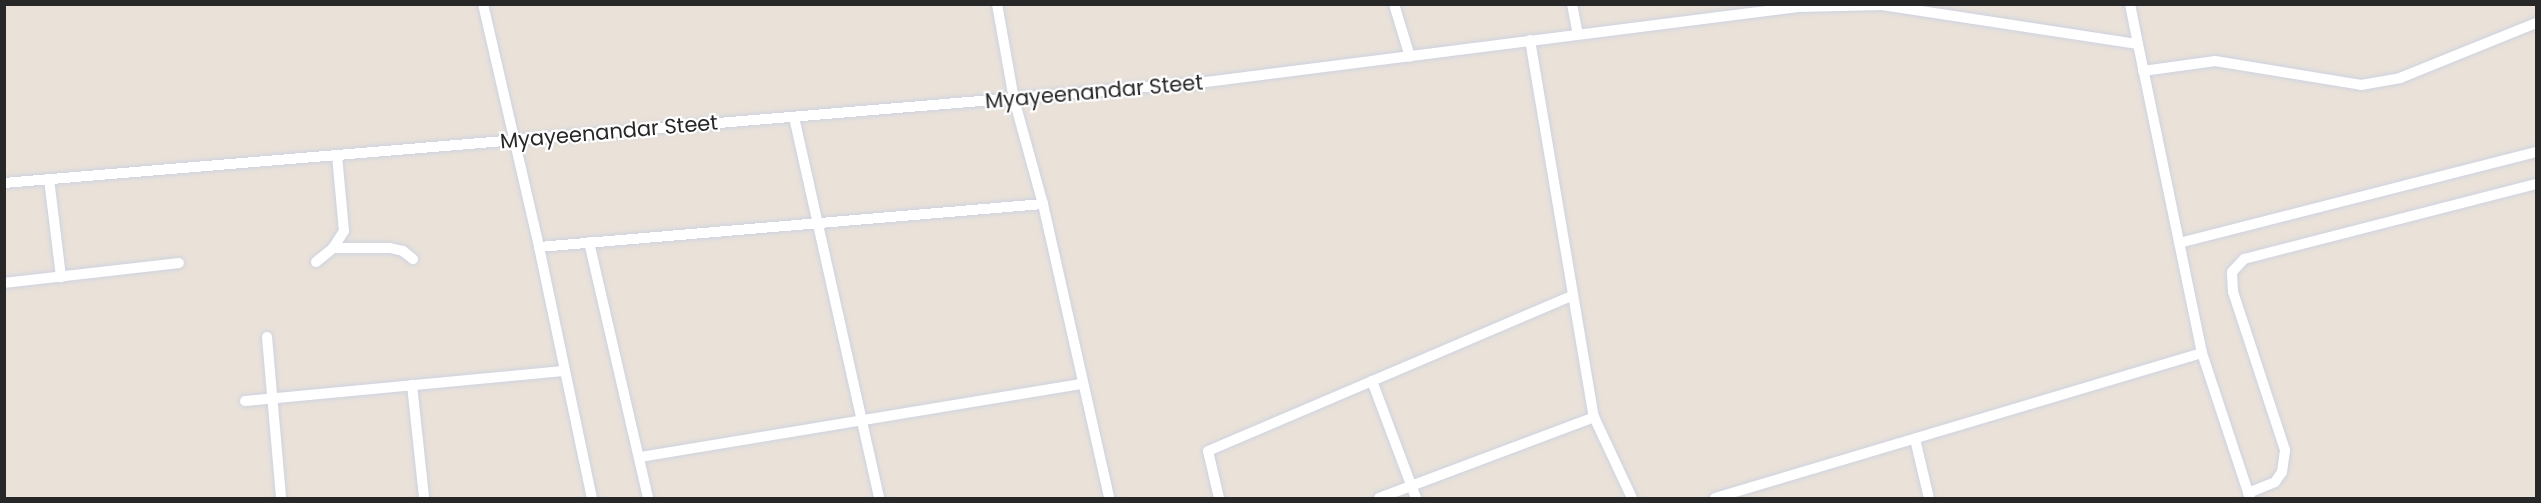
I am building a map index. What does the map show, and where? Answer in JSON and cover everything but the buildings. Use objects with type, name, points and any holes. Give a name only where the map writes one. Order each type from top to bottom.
[{"type":"street","points":[[483,4],[539,247],[592,498]]},
{"type":"street","points":[[997,4],[1014,99],[1043,204],[1109,498]]},
{"type":"street","points":[[1394,4],[1410,57]]},
{"type":"street","points":[[1572,4],[1578,34]]},
{"type":"street","points":[[2130,4],[2202,353],[2249,496],[2275,482],[2282,472],[2285,450],[2233,292],[2232,272],[2238,265],[2244,259],[2536,184]]},
{"type":"street","name":"Myayeenandar Steet","points":[[4,183],[1206,82],[1798,8],[1881,5],[2138,44]]},
{"type":"street","points":[[2143,71],[2215,61],[2361,85],[2400,78],[2536,23]]},
{"type":"street","points":[[1530,40],[1594,417],[1632,498]]},
{"type":"street","points":[[794,117],[879,498]]},
{"type":"street","points":[[2179,243],[2536,152]]},
{"type":"street","points":[[316,262],[333,248],[344,231],[345,220],[337,155]]},
{"type":"street","points":[[49,179],[61,277]]},
{"type":"street","points":[[539,247],[1043,204]]},
{"type":"street","points":[[589,242],[648,498]]},
{"type":"street","points":[[333,248],[390,248],[403,251],[413,259]]},
{"type":"street","points":[[4,283],[179,263]]},
{"type":"street","points":[[1219,498],[1208,451],[1573,295]]},
{"type":"street","points":[[267,337],[281,498]]},
{"type":"street","points":[[1715,498],[2202,353]]},
{"type":"street","points":[[245,402],[564,371]]},
{"type":"street","points":[[1372,381],[1416,498]]},
{"type":"street","points":[[640,457],[1082,384]]},
{"type":"street","points":[[412,385],[424,498]]},
{"type":"street","points":[[1379,498],[1594,417]]},
{"type":"street","points":[[1915,439],[1929,498]]}]
